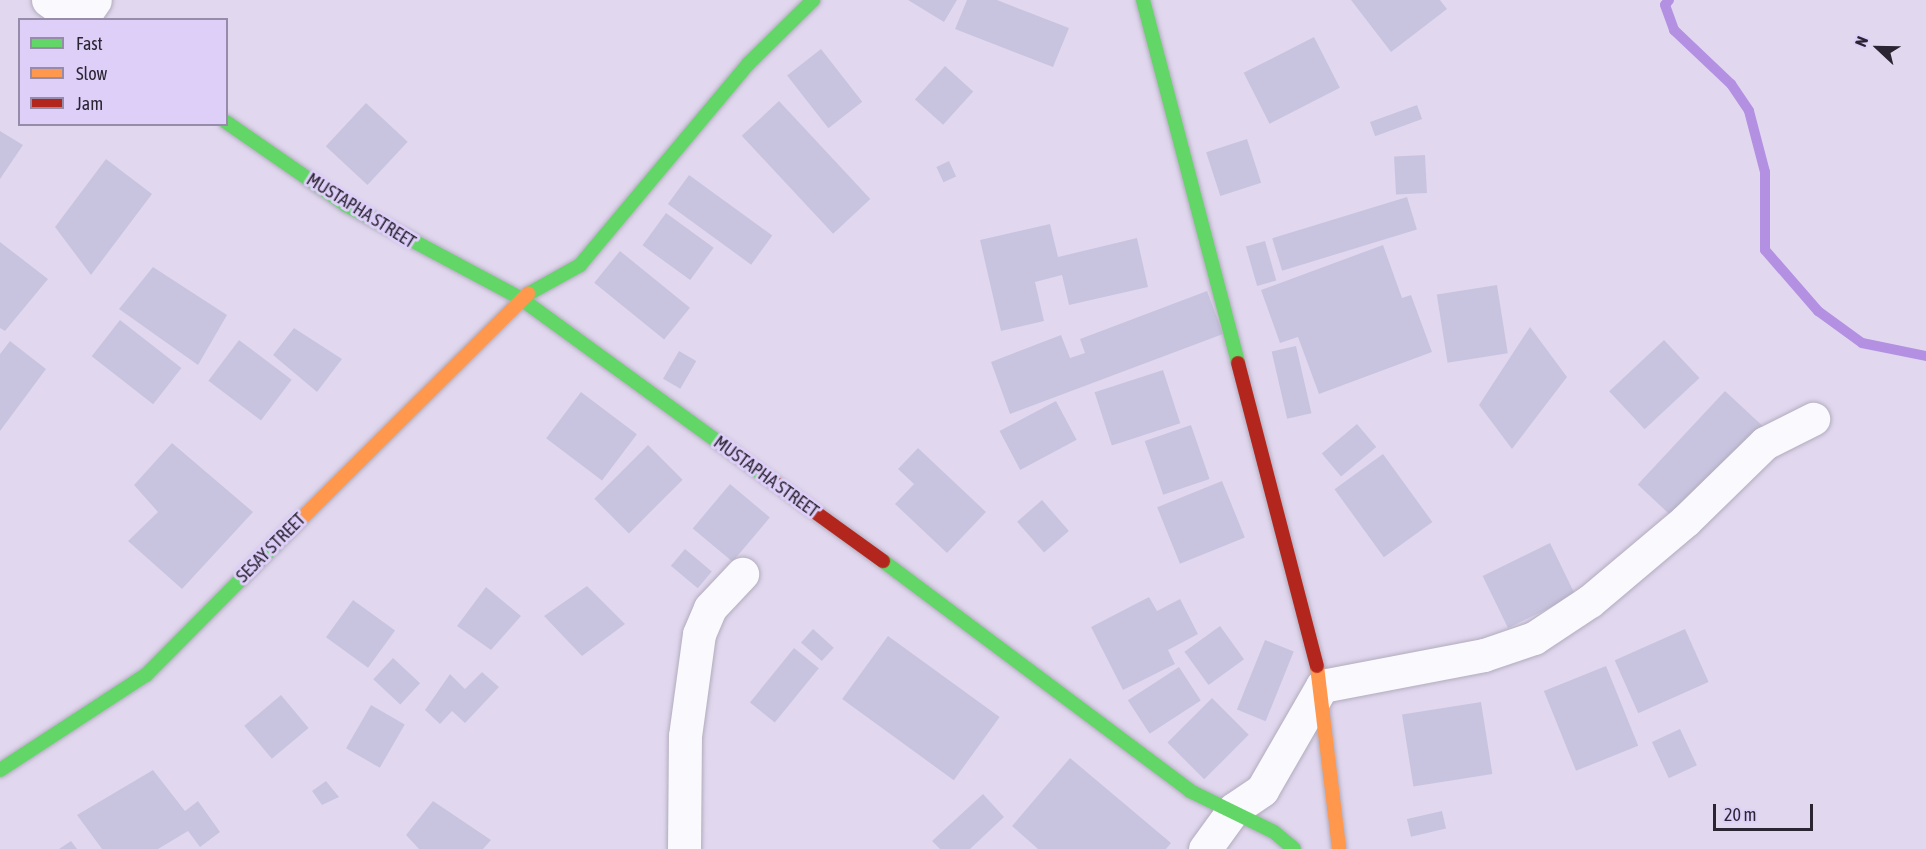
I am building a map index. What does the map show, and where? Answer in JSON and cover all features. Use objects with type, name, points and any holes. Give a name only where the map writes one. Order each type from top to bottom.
[{"type":"street","points":[[48,0],[73,18]]},
{"type":"street","points":[[82,18],[95,0]]},
{"type":"street","name":"SESAY STREET","points":[[0,770],[146,675],[520,298],[580,265],[749,63],[813,0]]},
{"type":"street","points":[[1143,0],[1322,686],[1339,849]]},
{"type":"street","name":"MUSTAPHA STREET","points":[[228,123],[356,210],[520,298],[1190,790],[1234,809],[1294,849]]},
{"type":"street","points":[[1205,849],[1234,809],[1262,790],[1322,686],[1484,655],[1534,638],[1642,558],[1765,443],[1813,419]]},
{"type":"street","points":[[684,849],[685,736],[699,634],[710,608],[742,574]]},
{"type":"building","points":[[908,0],[957,0],[944,22]]},
{"type":"building","points":[[967,0],[997,0],[1069,28],[1053,67],[955,29]]},
{"type":"building","points":[[1351,0],[1440,0],[1447,9],[1391,52]]},
{"type":"building","points":[[1314,37],[1340,88],[1269,124],[1244,73]]},
{"type":"building","points":[[821,49],[862,102],[828,128],[787,75]]},
{"type":"building","points":[[945,66],[973,91],[943,125],[915,99]]},
{"type":"building","points":[[779,101],[870,199],[833,234],[742,136]]},
{"type":"building","points":[[366,103],[408,142],[367,185],[326,146]]},
{"type":"building","points":[[1417,105],[1422,119],[1375,136],[1370,122]]},
{"type":"building","points":[[0,131],[23,145],[0,179]]},
{"type":"building","points":[[1247,139],[1261,183],[1220,196],[1206,152]]},
{"type":"building","points":[[1425,155],[1427,193],[1396,195],[1394,157]]},
{"type":"building","points":[[106,159],[152,194],[91,275],[55,227]]},
{"type":"building","points":[[949,161],[956,176],[943,182],[936,167]]},
{"type":"building","points":[[689,175],[772,236],[751,265],[668,204]]},
{"type":"building","points":[[1407,197],[1417,230],[1282,271],[1272,238]]},
{"type":"building","points":[[666,213],[714,248],[690,280],[642,245]]},
{"type":"building","points":[[1050,224],[1058,257],[1137,238],[1148,287],[1069,305],[1062,275],[1035,282],[1044,321],[1001,331],[980,240]]},
{"type":"building","points":[[1265,241],[1276,280],[1257,286],[1246,247]]},
{"type":"building","points":[[0,242],[48,279],[5,331],[0,328]]},
{"type":"building","points":[[1383,245],[1402,298],[1411,295],[1432,352],[1319,394],[1298,337],[1280,343],[1261,290]]},
{"type":"building","points":[[620,251],[690,308],[664,340],[594,283]]},
{"type":"building","points":[[153,267],[227,315],[198,365],[119,309]]},
{"type":"building","points":[[1497,285],[1508,353],[1448,363],[1437,295]]},
{"type":"building","points":[[1207,291],[1223,334],[1010,414],[991,362],[1061,335],[1070,358],[1085,353],[1080,339]]},
{"type":"building","points":[[120,320],[181,368],[153,404],[92,356]]},
{"type":"building","points":[[1530,327],[1567,377],[1512,449],[1479,405]]},
{"type":"building","points":[[294,328],[342,359],[317,392],[273,355]]},
{"type":"building","points":[[239,340],[292,380],[261,420],[208,381]]},
{"type":"building","points":[[1664,340],[1699,378],[1645,429],[1609,391]]},
{"type":"building","points":[[10,341],[46,369],[0,431],[0,354]]},
{"type":"building","points":[[1296,346],[1312,413],[1287,419],[1272,352]]},
{"type":"building","points":[[679,351],[696,361],[680,389],[663,379]]},
{"type":"building","points":[[1163,370],[1180,423],[1112,446],[1095,392]]},
{"type":"building","points":[[1725,391],[1767,430],[1679,523],[1638,485]]},
{"type":"building","points":[[581,392],[637,434],[602,480],[546,438]]},
{"type":"building","points":[[1056,401],[1077,440],[1020,470],[999,431]]},
{"type":"building","points":[[1357,424],[1376,447],[1341,477],[1322,454]]},
{"type":"building","points":[[1191,425],[1210,479],[1163,495],[1145,441]]},
{"type":"building","points":[[172,443],[253,512],[182,589],[128,541],[158,512],[134,485]]},
{"type":"building","points":[[648,445],[683,480],[629,533],[594,499]]},
{"type":"building","points":[[918,448],[986,512],[947,553],[895,504],[914,484],[898,469]]},
{"type":"building","points":[[1383,454],[1432,522],[1384,557],[1334,489]]},
{"type":"building","points":[[1222,481],[1245,538],[1180,564],[1157,507]]},
{"type":"building","points":[[730,484],[770,517],[733,562],[693,528]]},
{"type":"building","points":[[1042,500],[1069,531],[1044,553],[1017,522]]},
{"type":"building","points":[[1550,543],[1575,595],[1508,628],[1483,576]]},
{"type":"building","points":[[685,549],[712,571],[698,588],[671,566]]},
{"type":"building","points":[[587,586],[625,624],[582,656],[544,616]]},
{"type":"building","points":[[486,587],[521,616],[491,650],[457,626]]},
{"type":"building","points":[[1149,597],[1157,611],[1180,599],[1198,634],[1168,650],[1175,664],[1123,690],[1091,627]]},
{"type":"building","points":[[353,600],[395,631],[368,668],[326,637]]},
{"type":"building","points":[[1220,626],[1244,659],[1209,685],[1184,652]]},
{"type":"building","points":[[813,629],[834,648],[822,661],[801,642]]},
{"type":"building","points":[[1685,629],[1709,682],[1638,713],[1615,660]]},
{"type":"building","points":[[888,636],[1000,717],[954,780],[842,699]]},
{"type":"building","points":[[1265,640],[1294,652],[1266,721],[1237,710]]},
{"type":"building","points":[[794,648],[819,668],[775,723],[750,702]]},
{"type":"building","points":[[393,658],[420,683],[400,704],[373,679]]},
{"type":"building","points":[[1606,666],[1638,746],[1576,771],[1544,691]]},
{"type":"building","points":[[1179,667],[1201,701],[1150,734],[1128,700]]},
{"type":"building","points":[[482,672],[499,687],[465,723],[452,711],[440,724],[425,710],[450,674],[465,689]]},
{"type":"building","points":[[281,695],[309,728],[272,759],[244,726]]},
{"type":"building","points":[[1212,698],[1249,735],[1204,779],[1167,743]]},
{"type":"building","points":[[1481,702],[1492,774],[1413,787],[1402,715]]},
{"type":"building","points":[[371,705],[405,724],[380,768],[346,748]]},
{"type":"building","points":[[1680,729],[1697,765],[1669,778],[1652,742]]},
{"type":"building","points":[[1070,758],[1171,843],[1166,849],[1038,849],[1012,826]]},
{"type":"building","points":[[153,770],[185,811],[198,801],[220,832],[200,847],[188,831],[158,849],[102,849],[77,815]]},
{"type":"building","points":[[326,781],[339,797],[322,805],[312,791]]},
{"type":"building","points":[[983,794],[1004,817],[970,849],[940,849],[932,841]]},
{"type":"building","points":[[433,801],[491,840],[483,849],[419,849],[406,835]]},
{"type":"building","points":[[1442,811],[1446,829],[1411,837],[1407,819]]},
{"type":"building","points":[[71,841],[77,849],[59,849]]},
{"type":"waterway","points":[[1669,0],[1665,5],[1674,30],[1731,84],[1749,111],[1765,172],[1765,250],[1818,311],[1862,343],[1926,356]]},
{"type":"traffic: fast","points":[[528,294],[580,265],[749,63],[813,0]]},
{"type":"traffic: fast","points":[[1143,0],[1238,363]]},
{"type":"traffic: fast","points":[[228,123],[346,205],[520,298],[772,481]]},
{"type":"traffic: fast","points":[[0,770],[146,675],[294,526]]},
{"type":"traffic: fast","points":[[883,561],[1190,791],[1274,832],[1294,849]]},
{"type":"traffic: slow","points":[[294,526],[528,294]]},
{"type":"traffic: slow","points":[[1317,666],[1339,849]]},
{"type":"traffic: jam","points":[[1238,363],[1317,666]]},
{"type":"traffic: jam","points":[[772,481],[883,561]]}]
